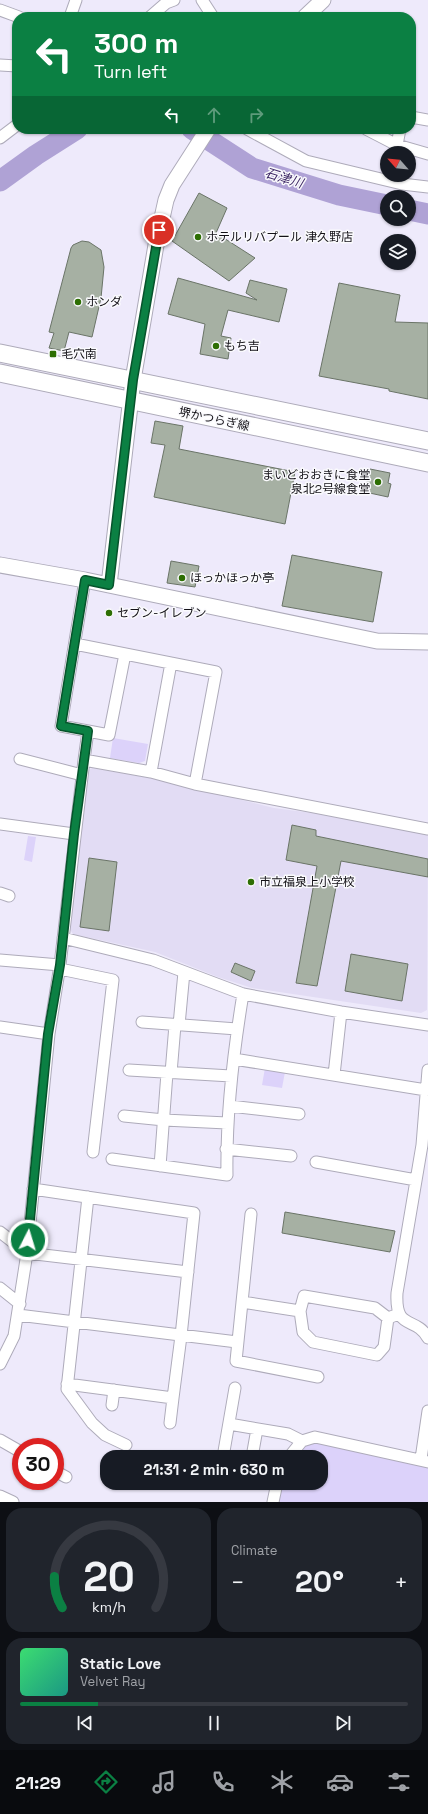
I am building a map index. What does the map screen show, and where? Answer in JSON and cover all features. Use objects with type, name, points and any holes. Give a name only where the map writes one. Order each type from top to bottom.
[{"type":"main road","name":"堺かつらぎ線","points":[[0,353],[428,441]]},
{"type":"main road","name":"堺かつらぎ線","points":[[0,373],[131,402],[428,463]]},
{"type":"street","points":[[72,12],[76,0]]},
{"type":"street","points":[[155,12],[166,2],[174,0]]},
{"type":"street","points":[[202,0],[210,12]]},
{"type":"street","points":[[310,12],[323,0]]},
{"type":"street","points":[[0,10],[12,14]]},
{"type":"street","points":[[0,65],[12,66]]},
{"type":"street","points":[[416,118],[428,120]]},
{"type":"street","points":[[0,138],[12,129]]},
{"type":"street","points":[[109,585],[133,380],[156,246],[166,200],[172,185],[205,134]]},
{"type":"street","points":[[256,134],[306,161],[402,184],[428,187]]},
{"type":"street","points":[[376,134],[397,145],[428,154]]},
{"type":"street","points":[[397,145],[399,134]]},
{"type":"street","points":[[0,565],[85,580],[377,641],[428,642]]},
{"type":"street","points":[[85,580],[61,726],[109,736],[125,654]]},
{"type":"street","points":[[75,644],[216,672],[195,784]]},
{"type":"street","points":[[151,772],[171,663]]},
{"type":"street","points":[[0,1364],[14,1336],[20,1304],[27,1253],[48,1034],[60,967],[74,834],[88,731]]},
{"type":"street","points":[[20,760],[82,775]]},
{"type":"street","points":[[84,760],[151,772],[195,784],[428,830]]},
{"type":"street","points":[[0,824],[74,834]]},
{"type":"street","points":[[63,938],[153,960],[243,994],[341,1012],[428,1025]]},
{"type":"street","points":[[0,960],[60,967],[113,980],[93,1152]]},
{"type":"street","points":[[160,1166],[169,1073],[184,972]]},
{"type":"street","points":[[112,1159],[227,1175],[227,1123],[230,1106],[231,1076],[243,994]]},
{"type":"street","points":[[334,1075],[341,1012]]},
{"type":"street","points":[[142,1022],[237,1029]]},
{"type":"street","points":[[0,1027],[48,1034]]},
{"type":"street","points":[[234,1059],[426,1090]]},
{"type":"street","points":[[129,1070],[231,1076]]},
{"type":"street","points":[[428,1070],[422,1145],[397,1293],[396,1307],[404,1321],[420,1330],[428,1338]]},
{"type":"street","points":[[230,1106],[299,1114]]},
{"type":"street","points":[[124,1116],[164,1120],[227,1123]]},
{"type":"street","points":[[226,1149],[291,1156]]},
{"type":"street","points":[[317,1162],[416,1180]]},
{"type":"street","points":[[33,1189],[88,1197],[195,1208],[170,1423]]},
{"type":"street","points":[[88,1197],[67,1389],[92,1423],[105,1435],[126,1445]]},
{"type":"street","points":[[251,1214],[236,1361],[318,1377]]},
{"type":"street","points":[[0,1232],[27,1253],[188,1272]]},
{"type":"street","points":[[0,1288],[20,1304]]},
{"type":"street","points":[[304,1296],[375,1308],[388,1318],[384,1347],[377,1355],[313,1342],[303,1332],[300,1312],[304,1296]]},
{"type":"street","points":[[242,1302],[300,1312]]},
{"type":"street","points":[[388,1318],[399,1314]]},
{"type":"street","points":[[18,1316],[75,1324],[237,1342]]},
{"type":"street","points":[[67,1384],[172,1398]]},
{"type":"street","points":[[224,1450],[234,1388]]},
{"type":"street","points":[[112,1405],[114,1390]]},
{"type":"street","points":[[295,1450],[302,1441],[315,1437],[424,1460],[428,1411]]},
{"type":"street","points":[[228,1424],[288,1434],[302,1441]]},
{"type":"street","points":[[253,1450],[257,1429]]},
{"type":"street","points":[[0,1440],[12,1447]]},
{"type":"street","points":[[273,1502],[276,1490]]},
{"type":"street","points":[[0,1496],[13,1502]]},
{"type":"shaded area","points":[[113,738],[148,744],[145,761],[139,763],[110,758]]},
{"type":"shaded area","name":"市立福泉上小学校","points":[[92,768],[162,780],[274,808],[327,815],[428,835],[427,1010],[421,1013],[252,988],[218,977],[155,952],[73,934],[69,928],[86,772]]},
{"type":"shaded area","points":[[28,836],[36,837],[32,862],[24,860]]},
{"type":"shaded area","points":[[265,1068],[285,1072],[282,1088],[262,1085]]},
{"type":"shaded area","points":[[318,1442],[428,1467],[428,1502],[278,1502],[281,1490],[328,1490],[328,1450],[300,1450],[305,1445]]},
{"type":"building","name":"ホテルリバプール 津久野店","points":[[199,193],[227,208],[216,233],[255,258],[229,281],[172,241]]},
{"type":"building","points":[[82,241],[89,242],[101,250],[104,267],[101,298],[92,337],[69,332],[64,351],[49,348],[54,333],[49,332],[71,248],[73,245]]},
{"type":"building","points":[[178,278],[257,300],[246,293],[250,280],[287,289],[279,322],[228,310],[221,336],[231,338],[228,359],[200,354],[205,324],[168,314]]},
{"type":"building","points":[[339,283],[400,295],[395,322],[428,323],[428,399],[389,391],[389,389],[319,376]]},
{"type":"building","points":[[155,421],[183,426],[179,449],[295,472],[285,524],[154,497],[165,445],[151,443]]},
{"type":"building","points":[[370,469],[390,473],[388,483],[391,484],[388,497],[365,492]]},
{"type":"building","points":[[292,555],[382,572],[373,622],[282,606]]},
{"type":"building","points":[[171,561],[199,566],[195,587],[167,583]]},
{"type":"building","points":[[292,825],[316,830],[316,836],[428,859],[428,877],[341,861],[317,986],[296,983],[317,866],[286,860]]},
{"type":"building","points":[[89,858],[117,862],[109,931],[80,927]]},
{"type":"building","points":[[351,954],[408,964],[402,1001],[345,991]]},
{"type":"building","points":[[235,963],[255,971],[251,981],[231,972]]},
{"type":"building","points":[[285,1212],[395,1231],[390,1252],[282,1233]]},
{"type":"waterway","name":"石津川","points":[[0,181],[36,155],[69,134]]},
{"type":"waterway","name":"石津川","points":[[200,134],[252,168],[339,195],[380,204]]},
{"type":"waterway","name":"石津川","points":[[416,211],[428,214]]},
{"type":"place","name":"ホテルリバプール 津久野店","points":[[198,237]]},
{"type":"place","name":"ホンダ","points":[[78,302]]},
{"type":"place","name":"もち吉","points":[[216,346]]},
{"type":"place","name":"毛穴南","points":[[53,354]]},
{"type":"place","name":"まいどおおきに食堂 泉北2号線食堂","points":[[378,482]]},
{"type":"place","name":"ほっかほっか亭","points":[[182,578]]},
{"type":"place","name":"セブン-イレブン","points":[[109,613]]},
{"type":"place","name":"市立福泉上小学校","points":[[251,882]]},
{"type":"route","points":[[28,1240],[48,1034],[60,965],[74,834],[88,731],[61,726],[85,580],[109,585],[133,380],[159,230]]}]
